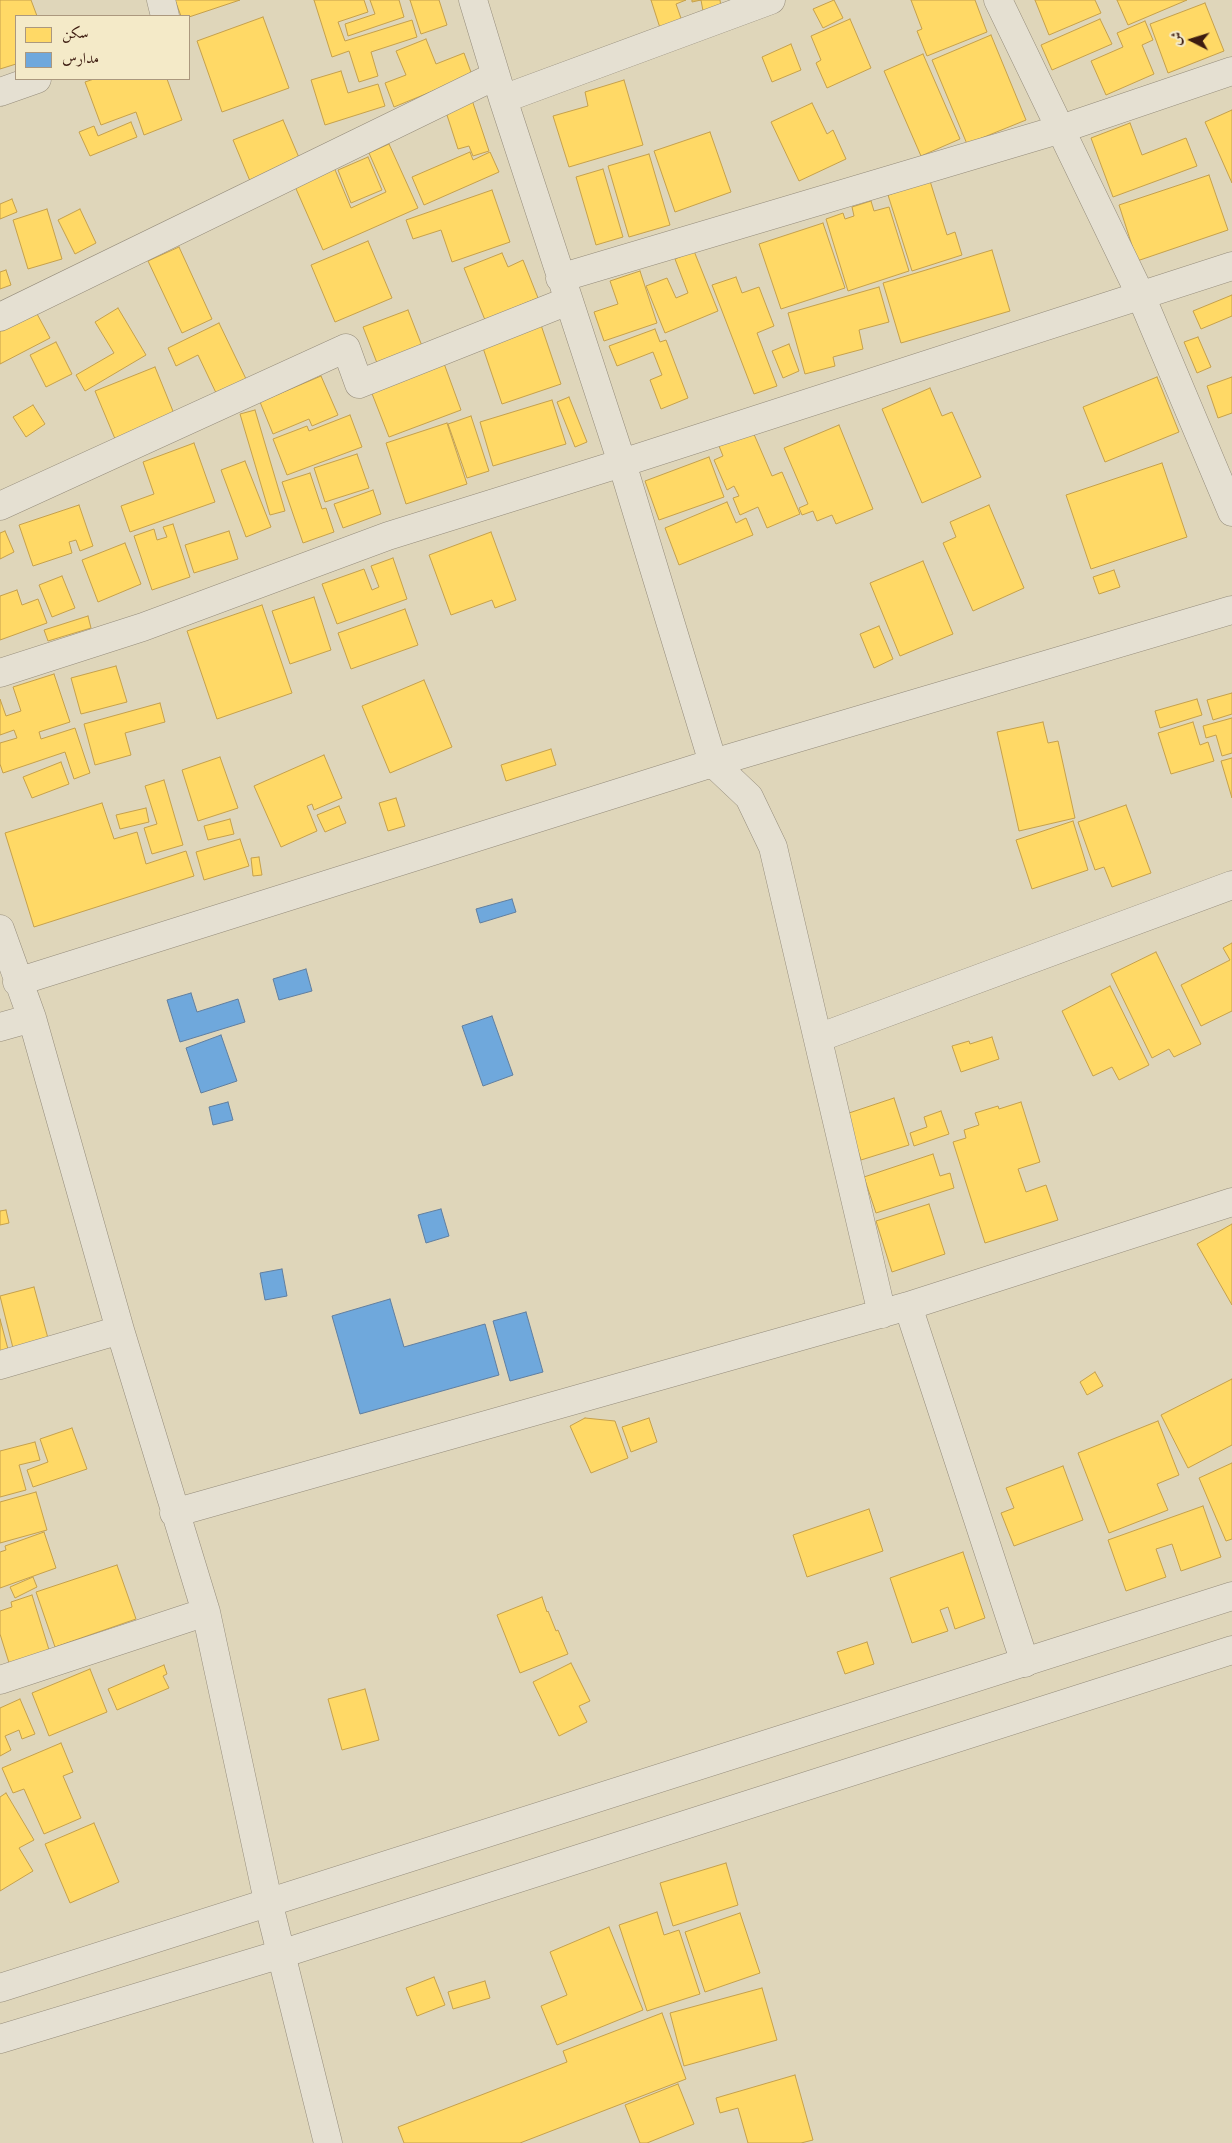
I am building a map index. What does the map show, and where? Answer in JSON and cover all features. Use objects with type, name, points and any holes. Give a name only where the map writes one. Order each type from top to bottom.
[{"type":"street","points":[[161,0],[165,15]]},
{"type":"street","points":[[473,0],[499,88],[622,463],[713,763],[749,797],[773,847],[882,1314]]},
{"type":"street","points":[[0,317],[499,88],[772,0]]},
{"type":"street","points":[[998,0],[1062,129],[1141,296],[1232,512]]},
{"type":"street","points":[[0,506],[346,348],[359,384],[564,289],[1062,129],[1232,71]]},
{"type":"street","points":[[0,92],[34,80]]},
{"type":"street","points":[[0,673],[143,626],[388,536],[622,463],[1232,266]]},
{"type":"street","points":[[17,982],[713,763],[1232,610]]},
{"type":"street","points":[[818,1038],[1232,885]]},
{"type":"street","points":[[0,929],[17,982],[32,1018],[120,1330],[174,1514],[206,1612],[268,1901],[328,2143]]},
{"type":"street","points":[[0,1027],[32,1018]]},
{"type":"street","points":[[174,1514],[882,1314],[1232,1202]]},
{"type":"street","points":[[908,1306],[1026,1663]]},
{"type":"street","points":[[0,1365],[120,1330]]},
{"type":"street","points":[[0,1988],[268,1901],[1026,1663],[1232,1596]]},
{"type":"street","points":[[0,1680],[206,1612]]},
{"type":"street","points":[[0,2040],[281,1954],[1232,1650]]},
{"type":"building: سكن","points":[[0,0],[31,0],[37,15],[15,15],[15,64],[0,69]]},
{"type":"building: سكن","points":[[175,0],[240,0],[190,17],[190,15],[181,15]]},
{"type":"building: سكن","points":[[314,0],[364,0],[368,12],[338,22],[345,41],[412,20],[417,37],[371,52],[378,76],[359,82],[349,51],[332,57]]},
{"type":"building: سكن","points":[[370,0],[399,0],[404,17],[348,36],[345,24],[375,14]]},
{"type":"building: سكن","points":[[410,0],[439,0],[447,25],[421,34]]},
{"type":"building: سكن","points":[[651,0],[686,0],[676,4],[683,24],[661,31]]},
{"type":"building: سكن","points":[[701,0],[720,0],[721,7],[703,11]]},
{"type":"building: سكن","points":[[834,0],[843,18],[823,28],[813,9]]},
{"type":"building: سكن","points":[[911,0],[975,0],[987,32],[927,56],[917,31],[922,29]]},
{"type":"building: سكن","points":[[1035,0],[1095,0],[1101,13],[1049,35]]},
{"type":"building: سكن","points":[[1117,0],[1187,0],[1128,25]]},
{"type":"building: سكن","points":[[1205,3],[1224,51],[1168,73],[1150,24]]},
{"type":"building: سكن","points":[[263,17],[289,88],[222,112],[197,41]]},
{"type":"building: سكن","points":[[850,19],[871,68],[827,88],[816,63],[821,60],[811,36]]},
{"type":"building: سكن","points":[[1100,19],[1112,44],[1052,70],[1041,45]]},
{"type":"building: سكن","points":[[1145,21],[1153,40],[1142,45],[1154,74],[1106,95],[1091,61],[1123,47],[1117,33]]},
{"type":"building: سكن","points":[[991,35],[1026,120],[967,144],[932,60]]},
{"type":"building: سكن","points":[[426,39],[436,64],[464,53],[472,75],[394,107],[385,83],[406,75],[396,51]]},
{"type":"building: سكن","points":[[791,44],[801,70],[772,82],[762,57]]},
{"type":"building: سكن","points":[[923,54],[960,139],[921,156],[884,71]]},
{"type":"building: سكن","points":[[341,71],[348,93],[378,84],[385,106],[325,125],[311,80]]},
{"type":"building: سكن","points":[[91,80],[167,80],[182,120],[144,135],[136,112],[101,125],[85,82]]},
{"type":"building: سكن","points":[[624,80],[643,145],[569,167],[553,116],[588,106],[585,92]]},
{"type":"building: سكن","points":[[472,100],[489,151],[473,156],[469,146],[458,149],[445,109]]},
{"type":"building: سكن","points":[[812,103],[827,134],[833,130],[846,159],[799,181],[771,122]]},
{"type":"building: سكن","points":[[1232,110],[1232,183],[1205,122]]},
{"type":"building: سكن","points":[[283,120],[300,160],[250,181],[233,140]]},
{"type":"building: سكن","points":[[131,122],[137,137],[90,156],[79,132],[94,126],[98,136]]},
{"type":"building: سكن","points":[[1130,123],[1142,155],[1186,138],[1197,166],[1113,197],[1091,138]]},
{"type":"building: سكن","points":[[710,132],[731,192],[675,212],[654,151]]},
{"type":"building: سكن","points":[[389,144],[418,208],[323,250],[293,182],[333,165],[351,208],[386,192],[369,153]]},
{"type":"building: سكن","points":[[470,152],[473,160],[490,152],[499,172],[424,205],[412,177]]},
{"type":"building: سكن","points":[[649,154],[670,225],[629,237],[608,166]]},
{"type":"building: سكن","points":[[368,157],[382,190],[351,203],[338,170]]},
{"type":"building: سكن","points":[[603,169],[623,237],[596,245],[576,177]]},
{"type":"building: سكن","points":[[1209,175],[1228,230],[1137,261],[1119,205]]},
{"type":"building: سكن","points":[[930,181],[947,235],[955,232],[962,255],[912,271],[888,195]]},
{"type":"building: سكن","points":[[492,190],[510,242],[452,262],[441,230],[413,239],[406,220]]},
{"type":"building: سكن","points":[[12,199],[17,212],[0,219],[0,204]]},
{"type":"building: سكن","points":[[871,201],[874,211],[889,207],[909,271],[848,291],[826,219],[843,213],[845,219],[854,216],[852,207]]},
{"type":"building: سكن","points":[[47,209],[62,259],[28,269],[13,220]]},
{"type":"building: سكن","points":[[80,209],[96,243],[75,254],[58,220]]},
{"type":"building: سكن","points":[[823,223],[845,288],[781,309],[759,244]]},
{"type":"building: سكن","points":[[368,241],[392,298],[335,322],[311,265]]},
{"type":"building: سكن","points":[[179,247],[212,319],[182,333],[148,261]]},
{"type":"building: سكن","points":[[992,250],[1010,311],[901,343],[883,283]]},
{"type":"building: سكن","points":[[694,251],[718,311],[665,333],[646,286],[667,278],[676,298],[688,293],[675,259]]},
{"type":"building: سكن","points":[[502,253],[508,267],[523,260],[538,298],[485,320],[464,268]]},
{"type":"building: سكن","points":[[6,270],[11,285],[0,289],[0,272]]},
{"type":"building: سكن","points":[[640,271],[657,323],[604,341],[594,312],[618,304],[610,281]]},
{"type":"building: سكن","points":[[736,277],[742,293],[759,287],[774,326],[757,333],[777,386],[754,394],[712,285]]},
{"type":"building: سكن","points":[[879,287],[889,322],[859,330],[863,349],[833,357],[835,366],[805,374],[788,313]]},
{"type":"building: سكن","points":[[1232,295],[1232,316],[1201,329],[1193,311]]},
{"type":"building: سكن","points":[[118,308],[146,355],[85,391],[76,375],[114,353],[95,322]]},
{"type":"building: سكن","points":[[408,310],[422,346],[377,363],[363,327]]},
{"type":"building: سكن","points":[[36,312],[50,338],[0,364],[0,331]]},
{"type":"building: سكن","points":[[540,322],[561,384],[502,404],[481,342]]},
{"type":"building: سكن","points":[[219,323],[247,381],[217,395],[198,355],[176,366],[168,348]]},
{"type":"building: سكن","points":[[655,329],[660,342],[666,340],[688,398],[661,409],[650,380],[662,375],[653,352],[617,366],[609,346]]},
{"type":"building: سكن","points":[[1198,337],[1211,367],[1197,373],[1184,342]]},
{"type":"building: سكن","points":[[56,342],[72,374],[46,387],[30,355]]},
{"type":"building: سكن","points":[[789,344],[799,371],[783,378],[772,351]]},
{"type":"building: سكن","points":[[442,358],[461,410],[389,437],[369,386]]},
{"type":"building: سكن","points":[[155,367],[177,421],[118,446],[95,391]]},
{"type":"building: سكن","points":[[321,376],[338,415],[312,426],[309,419],[273,434],[260,402]]},
{"type":"building: سكن","points":[[1157,377],[1179,432],[1105,462],[1083,407]]},
{"type":"building: سكن","points":[[1232,377],[1232,413],[1218,418],[1207,386]]},
{"type":"building: سكن","points":[[930,388],[942,416],[952,412],[981,477],[922,503],[882,409]]},
{"type":"building: سكن","points":[[569,397],[587,442],[575,447],[557,402]]},
{"type":"building: سكن","points":[[552,400],[566,444],[493,466],[480,422]]},
{"type":"building: سكن","points":[[33,405],[45,424],[26,437],[13,417]]},
{"type":"building: سكن","points":[[255,410],[285,511],[270,515],[240,414]]},
{"type":"building: سكن","points":[[350,415],[362,447],[287,475],[273,439],[307,426],[309,431]]},
{"type":"building: سكن","points":[[471,416],[489,471],[467,478],[448,424]]},
{"type":"building: سكن","points":[[447,423],[467,484],[406,504],[386,443]]},
{"type":"building: سكن","points":[[839,425],[873,509],[836,524],[832,515],[817,521],[813,511],[802,515],[799,508],[808,504],[784,448]]},
{"type":"building: سكن","points":[[753,432],[772,476],[782,472],[800,514],[767,528],[758,507],[740,515],[733,498],[739,496],[734,486],[727,490],[714,460],[723,456],[719,446]]},
{"type":"building: سكن","points":[[194,443],[215,502],[130,532],[121,506],[154,494],[143,462]]},
{"type":"building: سكن","points":[[357,454],[369,488],[325,502],[314,468]]},
{"type":"building: سكن","points":[[709,457],[724,497],[659,520],[645,481]]},
{"type":"building: سكن","points":[[245,461],[271,527],[246,537],[221,470]]},
{"type":"building: سكن","points":[[1162,463],[1187,537],[1091,569],[1066,495]]},
{"type":"building: سكن","points":[[310,473],[322,509],[326,508],[334,532],[303,543],[282,482]]},
{"type":"building: سكن","points":[[373,490],[381,514],[343,528],[334,504]]},
{"type":"building: سكن","points":[[727,502],[736,523],[746,518],[753,535],[679,565],[665,528]]},
{"type":"building: سكن","points":[[79,505],[93,546],[80,551],[76,540],[69,542],[72,553],[33,566],[19,525]]},
{"type":"building: سكن","points":[[989,505],[1024,588],[973,611],[943,543],[956,537],[950,522]]},
{"type":"building: سكن","points":[[173,524],[190,577],[152,590],[134,536],[154,529],[157,540],[167,537],[163,527]]},
{"type":"building: سكن","points":[[5,531],[14,552],[0,559],[0,533]]},
{"type":"building: سكن","points":[[229,531],[238,559],[194,573],[185,545]]},
{"type":"building: سكن","points":[[491,532],[516,600],[495,608],[492,600],[451,615],[429,555]]},
{"type":"building: سكن","points":[[125,543],[141,584],[98,602],[82,560]]},
{"type":"building: سكن","points":[[393,558],[407,599],[337,624],[322,584],[364,569],[372,590],[379,587],[371,566]]},
{"type":"building: سكن","points":[[923,561],[953,634],[900,656],[870,583]]},
{"type":"building: سكن","points":[[1114,570],[1120,587],[1099,594],[1093,577]]},
{"type":"building: سكن","points":[[62,576],[75,608],[52,617],[39,585]]},
{"type":"building: سكن","points":[[17,590],[22,605],[38,599],[47,623],[0,640],[0,596]]},
{"type":"building: سكن","points":[[314,597],[331,650],[290,664],[272,611]]},
{"type":"building: سكن","points":[[262,605],[292,693],[217,719],[187,631]]},
{"type":"building: سكن","points":[[405,609],[418,645],[351,669],[338,633]]},
{"type":"building: سكن","points":[[88,616],[91,628],[48,641],[44,630]]},
{"type":"building: سكن","points":[[879,626],[893,659],[874,668],[860,634]]},
{"type":"building: سكن","points":[[116,666],[127,702],[81,714],[71,678]]},
{"type":"building: سكن","points":[[54,674],[70,722],[39,732],[41,739],[75,728],[90,773],[74,779],[65,752],[3,773],[0,764],[0,743],[17,738],[14,730],[0,735],[0,699],[6,716],[21,711],[13,687]]},
{"type":"building: سكن","points":[[424,680],[452,747],[390,773],[362,706]]},
{"type":"building: سكن","points":[[1232,693],[1232,714],[1213,720],[1207,700]]},
{"type":"building: سكن","points":[[1197,699],[1202,715],[1160,728],[1155,711]]},
{"type":"building: سكن","points":[[160,703],[165,722],[125,733],[131,755],[95,765],[84,724]]},
{"type":"building: سكن","points":[[1232,718],[1232,753],[1222,756],[1216,735],[1206,738],[1203,726]]},
{"type":"building: سكن","points":[[1043,722],[1048,743],[1058,741],[1075,818],[1019,831],[997,732]]},
{"type":"building: سكن","points":[[1193,722],[1200,745],[1208,742],[1214,761],[1171,774],[1158,733]]},
{"type":"building: سكن","points":[[551,749],[556,765],[506,781],[501,765]]},
{"type":"building: سكن","points":[[324,755],[342,798],[314,810],[312,804],[307,806],[317,831],[281,847],[254,786]]},
{"type":"building: سكن","points":[[220,757],[238,808],[198,821],[182,770]]},
{"type":"building: سكن","points":[[1232,758],[1232,798],[1221,761]]},
{"type":"building: سكن","points":[[61,762],[69,784],[32,798],[23,777]]},
{"type":"building: سكن","points":[[164,780],[183,845],[152,854],[144,828],[157,824],[145,786]]},
{"type":"building: سكن","points":[[396,798],[405,826],[388,831],[379,803]]},
{"type":"building: سكن","points":[[102,803],[114,839],[137,832],[146,864],[186,851],[194,876],[34,927],[5,833]]},
{"type":"building: سكن","points":[[1126,805],[1151,873],[1112,887],[1104,867],[1095,870],[1078,822]]},
{"type":"building: سكن","points":[[339,806],[346,823],[325,832],[317,815]]},
{"type":"building: سكن","points":[[146,808],[149,822],[120,829],[116,815]]},
{"type":"building: سكن","points":[[230,819],[234,834],[208,840],[204,826]]},
{"type":"building: سكن","points":[[1073,821],[1088,870],[1032,889],[1016,840]]},
{"type":"building: سكن","points":[[240,839],[249,866],[204,880],[196,852]]},
{"type":"building: سكن","points":[[259,857],[262,875],[253,876],[251,858]]},
{"type":"building: سكن","points":[[1232,943],[1232,1011],[1201,1026],[1181,985],[1230,960],[1223,948]]},
{"type":"building: سكن","points":[[1156,952],[1201,1044],[1174,1057],[1169,1049],[1152,1058],[1111,974]]},
{"type":"building: سكن","points":[[1110,986],[1149,1065],[1119,1080],[1112,1067],[1093,1076],[1062,1011]]},
{"type":"building: سكن","points":[[992,1037],[999,1059],[961,1072],[952,1046],[969,1041],[970,1044]]},
{"type":"building: سكن","points":[[894,1098],[909,1145],[861,1160],[846,1114]]},
{"type":"building: سكن","points":[[1021,1102],[1040,1162],[1018,1169],[1026,1192],[1046,1185],[1058,1220],[985,1243],[953,1142],[966,1138],[964,1130],[979,1125],[975,1113],[998,1106],[999,1109]]},
{"type":"building: سكن","points":[[941,1111],[949,1134],[914,1146],[910,1133],[927,1127],[924,1117]]},
{"type":"building: سكن","points":[[933,1154],[940,1176],[950,1173],[954,1188],[876,1213],[864,1177]]},
{"type":"building: سكن","points":[[929,1204],[945,1254],[892,1272],[876,1221]]},
{"type":"building: سكن","points":[[6,1210],[9,1223],[0,1225],[0,1211]]},
{"type":"building: سكن","points":[[1232,1224],[1232,1305],[1197,1244]]},
{"type":"building: سكن","points":[[34,1287],[49,1342],[14,1352],[0,1296]]},
{"type":"building: سكن","points":[[0,1319],[9,1353],[0,1355]]},
{"type":"building: سكن","points":[[1095,1372],[1103,1386],[1087,1395],[1080,1382]]},
{"type":"building: سكن","points":[[1232,1379],[1232,1445],[1188,1468],[1161,1415]]},
{"type":"building: سكن","points":[[585,1418],[615,1421],[628,1458],[591,1473],[570,1426]]},
{"type":"building: سكن","points":[[649,1418],[657,1442],[631,1452],[622,1427]]},
{"type":"building: سكن","points":[[1158,1421],[1179,1475],[1157,1484],[1168,1510],[1109,1533],[1078,1453]]},
{"type":"building: سكن","points":[[72,1428],[87,1469],[33,1487],[27,1470],[48,1462],[40,1439]]},
{"type":"building: سكن","points":[[35,1442],[40,1460],[19,1465],[26,1490],[0,1497],[0,1451]]},
{"type":"building: سكن","points":[[1232,1463],[1232,1539],[1226,1541],[1199,1478]]},
{"type":"building: سكن","points":[[1063,1466],[1083,1520],[1014,1546],[1001,1513],[1014,1508],[1006,1488]]},
{"type":"building: سكن","points":[[36,1492],[47,1530],[0,1543],[0,1502]]},
{"type":"building: سكن","points":[[1203,1506],[1221,1557],[1181,1571],[1172,1544],[1156,1549],[1166,1577],[1126,1591],[1108,1540]]},
{"type":"building: سكن","points":[[869,1509],[883,1551],[807,1577],[793,1535]]},
{"type":"building: سكن","points":[[44,1532],[56,1568],[0,1588],[0,1552],[6,1550],[5,1546]]},
{"type":"building: سكن","points":[[963,1552],[985,1618],[955,1629],[948,1607],[940,1610],[948,1631],[912,1643],[890,1578]]},
{"type":"building: سكن","points":[[117,1565],[136,1619],[55,1647],[36,1592]]},
{"type":"building: سكن","points":[[33,1577],[37,1587],[15,1598],[10,1587]]},
{"type":"building: سكن","points":[[32,1595],[50,1653],[10,1666],[0,1634],[0,1611],[12,1607],[11,1602]]},
{"type":"building: سكن","points":[[542,1597],[547,1612],[556,1631],[558,1630],[568,1654],[520,1673],[497,1615]]},
{"type":"building: سكن","points":[[867,1642],[874,1664],[845,1674],[837,1652]]},
{"type":"building: سكن","points":[[571,1663],[590,1701],[579,1706],[587,1722],[559,1736],[533,1682]]},
{"type":"building: سكن","points":[[164,1665],[167,1674],[163,1676],[169,1688],[117,1710],[108,1689]]},
{"type":"building: سكن","points":[[90,1669],[107,1712],[49,1736],[32,1693]]},
{"type":"building: سكن","points":[[365,1689],[379,1740],[342,1750],[328,1699]]},
{"type":"building: سكن","points":[[20,1699],[35,1734],[22,1739],[19,1730],[5,1736],[11,1750],[0,1756],[0,1708]]},
{"type":"building: سكن","points":[[61,1743],[73,1772],[63,1776],[81,1818],[44,1834],[24,1789],[13,1793],[2,1768]]},
{"type":"building: سكن","points":[[6,1793],[34,1840],[19,1848],[33,1871],[0,1891],[0,1797]]},
{"type":"building: سكن","points":[[94,1823],[119,1882],[70,1903],[45,1844]]},
{"type":"building: سكن","points":[[726,1863],[738,1905],[673,1926],[660,1883]]},
{"type":"building: سكن","points":[[657,1912],[664,1935],[679,1930],[700,1994],[647,2011],[619,1925]]},
{"type":"building: سكن","points":[[740,1913],[760,1973],[705,1992],[685,1932]]},
{"type":"building: سكن","points":[[609,1927],[643,2010],[557,2045],[541,2006],[567,1995],[550,1952]]},
{"type":"building: سكن","points":[[434,1977],[445,2005],[417,2016],[406,1988]]},
{"type":"building: سكن","points":[[485,1981],[490,1998],[453,2009],[448,1992]]},
{"type":"building: سكن","points":[[762,1988],[777,2040],[684,2066],[670,2013]]},
{"type":"building: سكن","points":[[662,2013],[686,2079],[520,2143],[404,2143],[398,2127],[567,2062],[563,2051]]},
{"type":"building: سكن","points":[[795,2075],[813,2140],[801,2143],[748,2143],[738,2108],[720,2113],[716,2098]]},
{"type":"building: سكن","points":[[678,2084],[694,2124],[647,2143],[640,2143],[625,2105]]},
{"type":"building: مدارس","points":[[512,899],[516,912],[480,923],[476,909]]},
{"type":"building: مدارس","points":[[306,969],[312,991],[279,1000],[273,979]]},
{"type":"building: مدارس","points":[[191,993],[197,1012],[238,999],[245,1022],[180,1042],[167,1000]]},
{"type":"building: مدارس","points":[[492,1016],[513,1075],[483,1086],[462,1026]]},
{"type":"building: مدارس","points":[[221,1035],[237,1081],[201,1093],[186,1048]]},
{"type":"building: مدارس","points":[[228,1102],[233,1120],[213,1125],[209,1107]]},
{"type":"building: مدارس","points":[[441,1209],[449,1236],[426,1243],[418,1215]]},
{"type":"building: مدارس","points":[[282,1269],[287,1296],[265,1300],[260,1273]]},
{"type":"building: مدارس","points":[[390,1299],[404,1347],[485,1324],[499,1375],[360,1414],[332,1316]]},
{"type":"building: مدارس","points":[[526,1312],[543,1372],[510,1381],[493,1321]]}]
